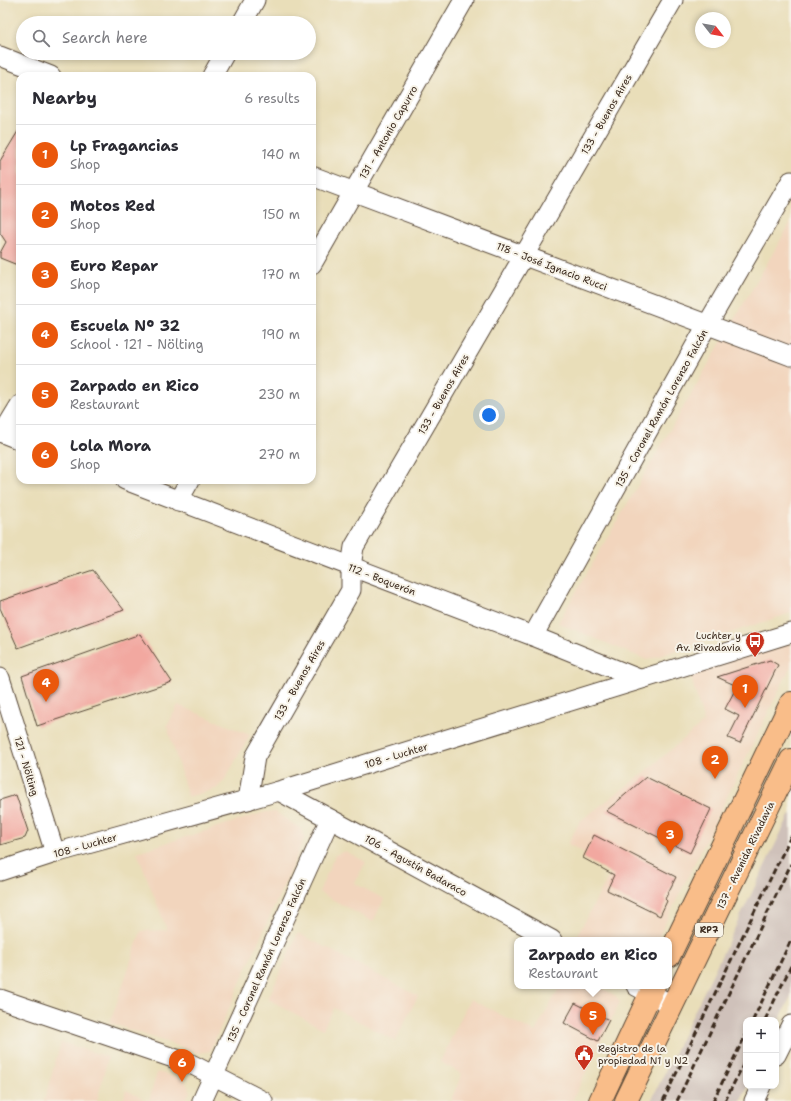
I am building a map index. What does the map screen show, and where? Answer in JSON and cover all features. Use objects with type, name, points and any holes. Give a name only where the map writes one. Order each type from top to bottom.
[{"type":"main road","name":"RP7","points":[[672,950],[791,703]]},
{"type":"main road","name":"137 - Avenida Rivadavia","points":[[626,1101],[791,760]]},
{"type":"main road","points":[[600,1101],[647,989]]},
{"type":"street","points":[[246,16],[255,0]]},
{"type":"street","name":"131 - Antonio Capurro","points":[[316,257],[464,0]]},
{"type":"street","name":"133 - Buenos Aires","points":[[248,800],[255,757],[351,590],[354,547],[673,0]]},
{"type":"street","points":[[0,56],[41,72]]},
{"type":"street","points":[[214,72],[221,60]]},
{"type":"street","name":"118 - José Ignacio Rucci","points":[[316,178],[791,356]]},
{"type":"street","name":"135 - Coronel Ramón Lorenzo Falcón","points":[[533,636],[707,325],[791,181]]},
{"type":"street","points":[[8,435],[16,415]]},
{"type":"street","name":"112 - Boquerón","points":[[136,484],[533,636],[639,679]]},
{"type":"street","points":[[178,500],[188,484]]},
{"type":"street","name":"108 - Luchter","points":[[0,871],[54,853],[279,792],[791,633]]},
{"type":"street","name":"121 - Nölting","points":[[0,678],[54,853]]},
{"type":"street","name":"106 - Agustín Badaraco","points":[[279,792],[546,937]]},
{"type":"street","name":"135 - Coronel Ramón Lorenzo Falcón","points":[[202,1101],[330,819]]},
{"type":"street","points":[[647,989],[672,1005]]},
{"type":"street","points":[[0,999],[191,1064],[264,1101]]},
{"type":"street","points":[[777,1053],[791,1024]]},
{"type":"street","points":[[754,1101],[760,1089]]},
{"type":"shaded area","points":[[791,222],[791,613],[647,660],[558,623]]},
{"type":"shaded area","points":[[788,643],[791,647],[791,666],[658,937],[577,937],[613,868],[568,844],[580,821],[645,772],[704,722],[688,667]]},
{"type":"shaded area","points":[[178,705],[250,735],[224,781],[216,789],[188,797],[167,726]]},
{"type":"shaded area","points":[[266,812],[275,812],[301,829],[305,837],[210,1051],[199,1053],[110,1023],[141,931],[167,930],[137,852]]},
{"type":"shaded area","points":[[791,812],[791,996],[779,1021],[779,1017],[743,1017],[743,1089],[746,1089],[740,1101],[651,1101]]},
{"type":"shaded area","points":[[345,851],[366,862],[354,883],[384,899],[373,922],[319,892],[335,855]]},
{"type":"shaded area","points":[[298,933],[418,996],[395,1041],[334,1008],[323,1029],[268,999]]},
{"type":"shaded area","points":[[558,989],[603,989],[616,996],[620,1002],[572,1101],[451,1100],[462,1074],[440,1062],[470,999],[535,1032]]},
{"type":"shaded area","points":[[61,1042],[108,1057],[97,1101],[44,1101]]},
{"type":"shaded area","points":[[157,1072],[184,1079],[190,1091],[185,1101],[149,1101]]},
{"type":"shaded area","points":[[126,1090],[147,1101],[123,1101]]},
{"type":"building","points":[[16,135],[16,264],[0,258],[0,253],[6,242],[0,233],[0,161]]},
{"type":"building","points":[[93,570],[124,610],[18,648],[0,608],[0,601]]},
{"type":"building","points":[[140,634],[172,682],[37,726],[22,676]]},
{"type":"building","points":[[770,660],[778,665],[740,743],[728,738],[739,716],[725,709],[737,686],[717,677]]},
{"type":"building","points":[[646,777],[711,809],[690,853],[606,811]]},
{"type":"building","points":[[16,795],[28,831],[25,838],[0,845],[0,800]]},
{"type":"building","points":[[594,835],[676,877],[665,899],[667,901],[660,916],[607,890],[614,875],[583,858]]},
{"type":"building","points":[[575,1003],[609,1020],[598,1041],[564,1023]]},
{"type":"railway","points":[[663,1101],[791,836]]},
{"type":"railway","points":[[677,1101],[791,864]]},
{"type":"railway","points":[[754,1017],[791,940]]},
{"type":"railway","points":[[766,1017],[791,966]]},
{"type":"railway","points":[[713,1101],[743,1040]]},
{"type":"railway","points":[[725,1101],[743,1065]]},
{"type":"place","name":"Luchter y Av. Rivadavia","points":[[755,658]]},
{"type":"place","name":"Escuela Nº 32","points":[[46,702]]},
{"type":"place","name":"Lp Fragancias","points":[[745,708]]},
{"type":"place","name":"Motos Red","points":[[715,779]]},
{"type":"place","name":"Euro Repar","points":[[670,854]]},
{"type":"place","name":"Zarpado en Rico","points":[[593,1035]]},
{"type":"place","name":"Registro de la propiedad N1 y N2","points":[[584,1071]]},
{"type":"place","name":"Lola Mora","points":[[182,1082]]}]
